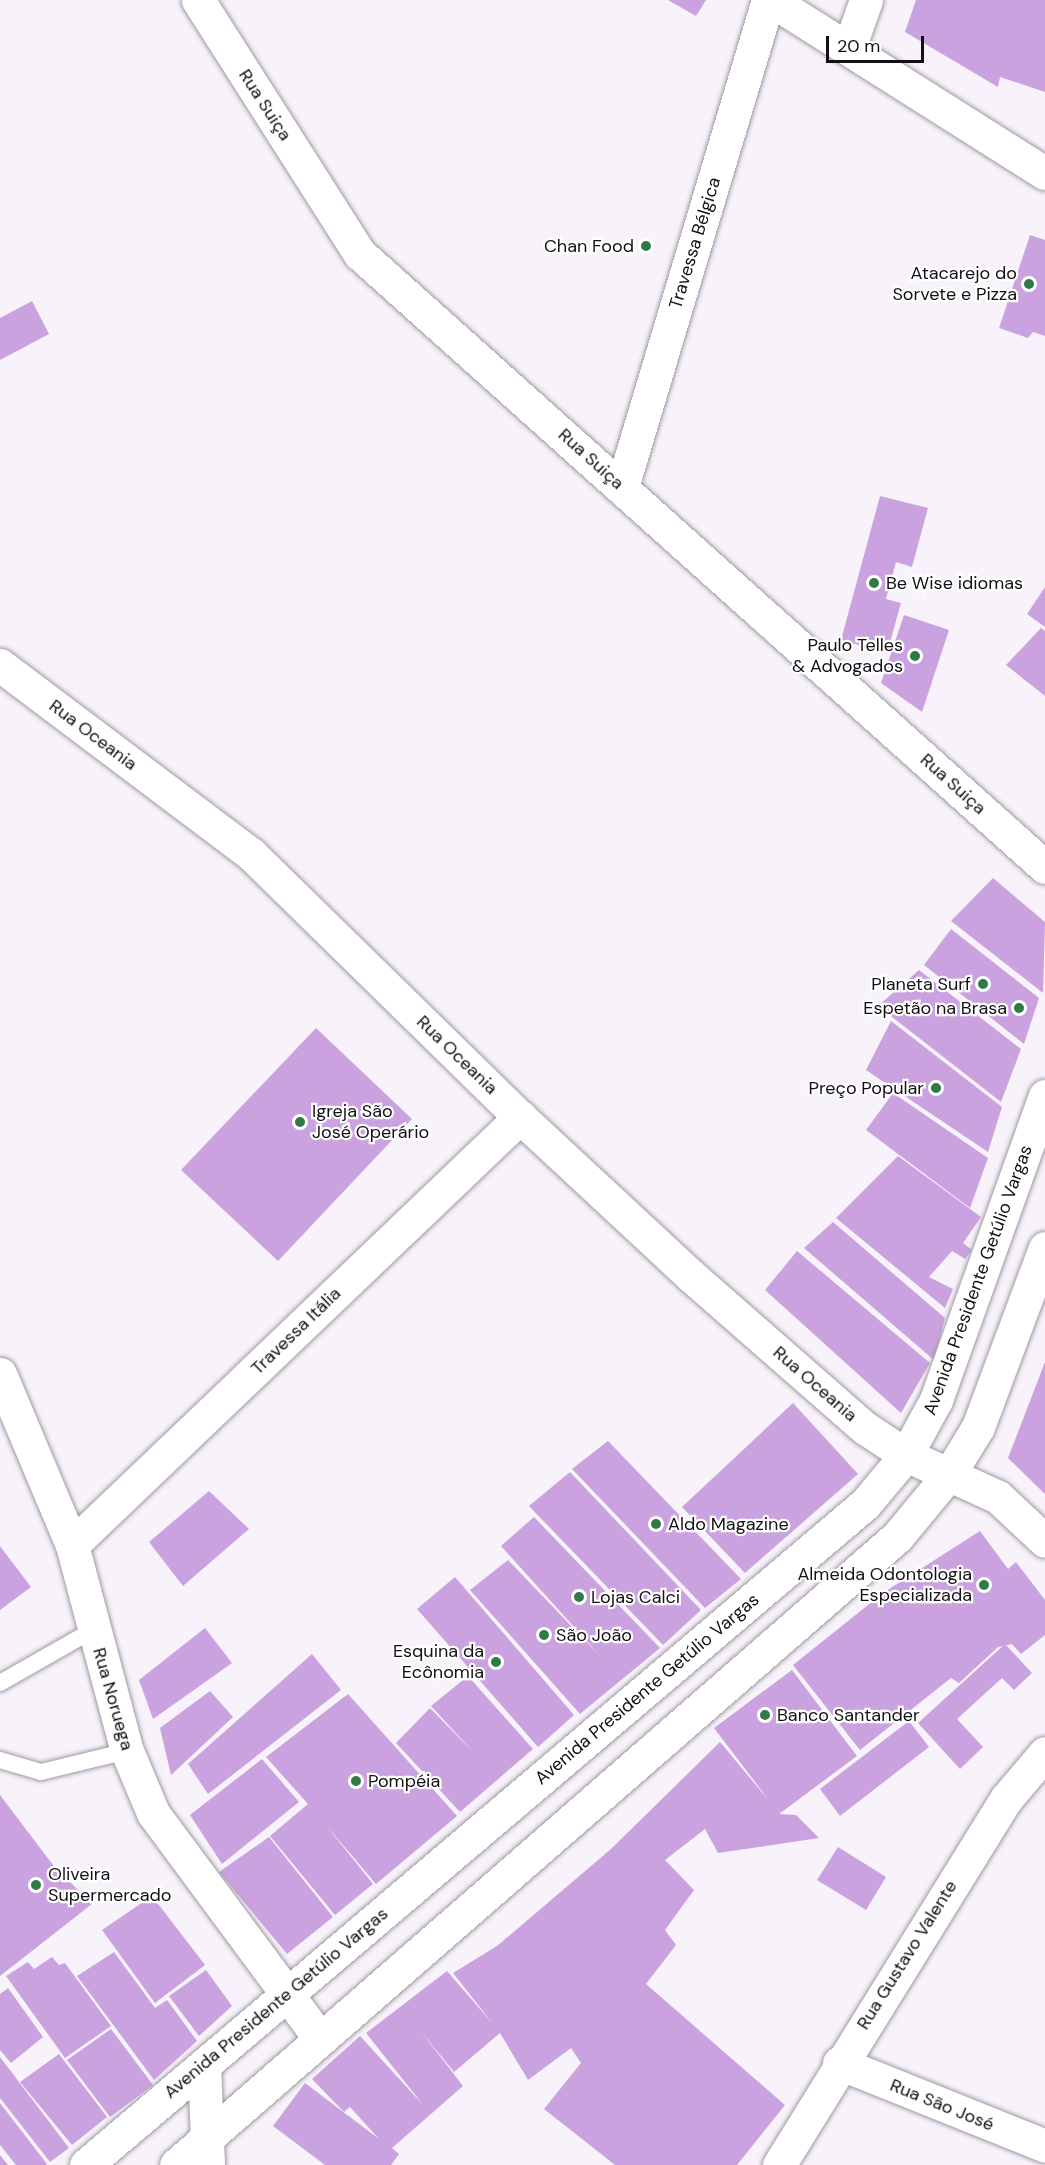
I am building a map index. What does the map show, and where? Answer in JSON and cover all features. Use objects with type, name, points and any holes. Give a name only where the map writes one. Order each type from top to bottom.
[{"type":"street","name":"Rua Suiça","points":[[198,0],[360,254],[1045,867]]},
{"type":"street","name":"Travessa Bélgica","points":[[622,487],[770,0]]},
{"type":"street","points":[[770,0],[1045,173]]},
{"type":"street","points":[[849,48],[866,0]]},
{"type":"street","name":"Rua Oceania","points":[[0,665],[251,854],[520,1116],[690,1275],[866,1428],[906,1455],[950,1473],[998,1497],[1045,1541]]},
{"type":"street","name":"Avenida Presidente Getúlio Vargas","points":[[86,2165],[865,1504],[906,1455],[936,1400],[1045,1096]]},
{"type":"street","name":"Travessa Itália","points":[[72,1545],[520,1116]]},
{"type":"street","points":[[176,2165],[207,2152],[320,2039],[897,1537],[950,1473],[978,1426],[1045,1248]]},
{"type":"street","name":"Rua Noruega","points":[[0,1374],[72,1545],[127,1751],[153,1813],[320,2039]]},
{"type":"street","name":"Rua Gustavo Valente","points":[[779,2165],[839,2063],[1006,1799],[1045,1753]]},
{"type":"street","points":[[470,1839],[503,1878]]},
{"type":"street","name":"Rua São José","points":[[839,2063],[1045,2146]]},
{"type":"street","points":[[204,2065],[207,2152]]},
{"type":"lane","points":[[0,1683],[93,1630]]},
{"type":"lane","points":[[0,1760],[41,1772],[127,1751]]},
{"type":"building","points":[[668,0],[706,0],[696,16]]},
{"type":"building","points":[[916,0],[1045,0],[1045,92],[1000,77],[998,87],[905,32]]},
{"type":"building","name":"Atacarejo do Sorvete e Pizza","points":[[1030,235],[1045,240],[1045,336],[1033,332],[1028,338],[999,328]]},
{"type":"building","points":[[32,301],[49,334],[0,360],[0,318]]},
{"type":"building","name":"Be Wise idiomas","points":[[880,496],[928,508],[912,567],[896,562],[886,599],[901,603],[887,653],[841,640]]},
{"type":"building","points":[[1045,587],[1045,627],[1027,614]]},
{"type":"building","name":"Paulo Telles & Advogados","points":[[904,615],[949,630],[922,712],[881,683]]},
{"type":"building","points":[[1041,628],[1045,631],[1045,696],[1006,665]]},
{"type":"building","points":[[993,878],[1045,922],[1043,993],[951,921]]},
{"type":"building","points":[[951,929],[1039,998],[1024,1044],[924,965]]},
{"type":"building","points":[[919,970],[1021,1049],[1001,1102],[878,1006]]},
{"type":"building","name":"Preço Popular","points":[[891,1021],[1002,1107],[988,1152],[866,1070]]},
{"type":"building","points":[[316,1028],[412,1119],[278,1261],[181,1170]]},
{"type":"building","points":[[893,1093],[988,1158],[970,1208],[866,1130]]},
{"type":"building","points":[[898,1156],[981,1217],[963,1243],[972,1250],[965,1259],[952,1251],[929,1277],[953,1289],[945,1308],[836,1218]]},
{"type":"building","points":[[833,1222],[945,1318],[934,1360],[804,1248]]},
{"type":"building","points":[[797,1251],[930,1363],[901,1413],[765,1290]]},
{"type":"building","points":[[1045,1362],[1045,1494],[1008,1458]]},
{"type":"building","points":[[793,1403],[858,1474],[745,1573],[682,1507]]},
{"type":"building","name":"Aldo Magazine","points":[[608,1441],[741,1579],[705,1608],[572,1469]]},
{"type":"building","points":[[570,1472],[701,1610],[663,1645],[529,1506]]},
{"type":"building","points":[[209,1491],[249,1529],[183,1586],[149,1542]]},
{"type":"building","points":[[534,1517],[660,1648],[580,1714],[470,1590],[508,1560],[602,1658],[501,1546]]},
{"type":"building","points":[[980,1531],[1008,1569],[1016,1562],[1045,1600],[1045,1635],[1021,1654],[1012,1644],[998,1647],[959,1683],[951,1678],[860,1750],[793,1665],[883,1593]]},
{"type":"building","points":[[0,1546],[31,1587],[0,1610]]},
{"type":"building","name":"Esquina da Ecônomia","points":[[455,1577],[574,1715],[538,1747],[417,1609]]},
{"type":"building","points":[[205,1628],[232,1663],[153,1719],[139,1680]]},
{"type":"building","points":[[1005,1644],[1032,1673],[1014,1690],[1002,1678],[957,1719],[983,1747],[960,1769],[918,1723]]},
{"type":"building","points":[[312,1654],[341,1690],[208,1794],[188,1764]]},
{"type":"building","points":[[792,1670],[857,1756],[779,1814],[796,1815],[819,1838],[718,1853],[705,1829],[665,1860],[694,1890],[665,1930],[676,1945],[646,1984],[785,2105],[737,2165],[615,2165],[544,2109],[581,2063],[571,2048],[528,2080],[500,2033],[454,2072],[420,2030],[463,2086],[392,2148],[399,2154],[391,2165],[325,2165],[273,2126],[305,2083],[379,2139],[350,2107],[344,2112],[312,2079],[360,2036],[424,2106],[366,2033],[447,1971],[493,2024],[453,1973],[497,1946],[611,1849],[720,1742],[771,1803],[714,1728]]},
{"type":"building","points":[[468,1676],[533,1749],[460,1812],[396,1743],[430,1708],[475,1754],[431,1706]]},
{"type":"building","points":[[210,1691],[233,1717],[171,1775],[160,1728]]},
{"type":"building","name":"Pompéia","points":[[348,1694],[457,1816],[376,1884],[325,1824],[373,1884],[335,1915],[270,1836],[308,1804],[266,1757]]},
{"type":"building","points":[[909,1721],[929,1747],[840,1816],[820,1789]]},
{"type":"building","points":[[262,1759],[299,1802],[222,1864],[190,1815]]},
{"type":"building","name":"Oliveira Supermercado","points":[[0,1795],[53,1865],[92,1904],[0,1976]]},
{"type":"building","points":[[269,1837],[333,1917],[287,1954],[219,1872]]},
{"type":"building","points":[[838,1847],[886,1877],[866,1910],[817,1880]]},
{"type":"building","points":[[152,1896],[205,1965],[155,2003],[102,1930]]},
{"type":"building","points":[[114,1952],[155,2008],[167,2000],[197,2041],[154,2080],[77,1976]]},
{"type":"building","points":[[52,1957],[59,1965],[65,1963],[111,2026],[65,2058],[6,1976],[28,1962],[34,1969]]},
{"type":"building","points":[[206,1970],[232,2006],[199,2036],[169,1996]]},
{"type":"building","points":[[8,1988],[43,2037],[11,2063],[0,2050],[0,1994]]},
{"type":"building","points":[[111,2029],[153,2085],[110,2117],[67,2060]]},
{"type":"building","points":[[59,2054],[107,2117],[72,2145],[20,2082]]},
{"type":"building","points":[[0,2057],[69,2148],[50,2162],[0,2098]]},
{"type":"building","points":[[0,2103],[46,2165],[16,2165],[0,2145]]},
{"type":"building","points":[[0,2155],[8,2165],[0,2165]]},
{"type":"place","name":"Chan Food","points":[[646,246]]},
{"type":"place","name":"Atacarejo do Sorvete e Pizza","points":[[1029,284]]},
{"type":"place","name":"Be Wise idiomas","points":[[874,583]]},
{"type":"place","name":"Paulo Telles & Advogados","points":[[915,656]]},
{"type":"place","name":"Planeta Surf","points":[[983,984]]},
{"type":"place","name":"Espetão na Brasa","points":[[1019,1008]]},
{"type":"place","name":"Preço Popular","points":[[936,1088]]},
{"type":"place","name":"Igreja São José Operário","points":[[300,1122]]},
{"type":"place","name":"Aldo Magazine","points":[[656,1524]]},
{"type":"place","name":"Almeida Odontologia Especializada","points":[[984,1585]]},
{"type":"place","name":"Lojas Calci","points":[[579,1597]]},
{"type":"place","name":"São João","points":[[544,1635]]},
{"type":"place","name":"Esquina da Ecônomia","points":[[496,1662]]},
{"type":"place","name":"Banco Santander","points":[[765,1715]]},
{"type":"place","name":"Pompéia","points":[[356,1781]]},
{"type":"place","name":"Oliveira Supermercado","points":[[36,1885]]}]
